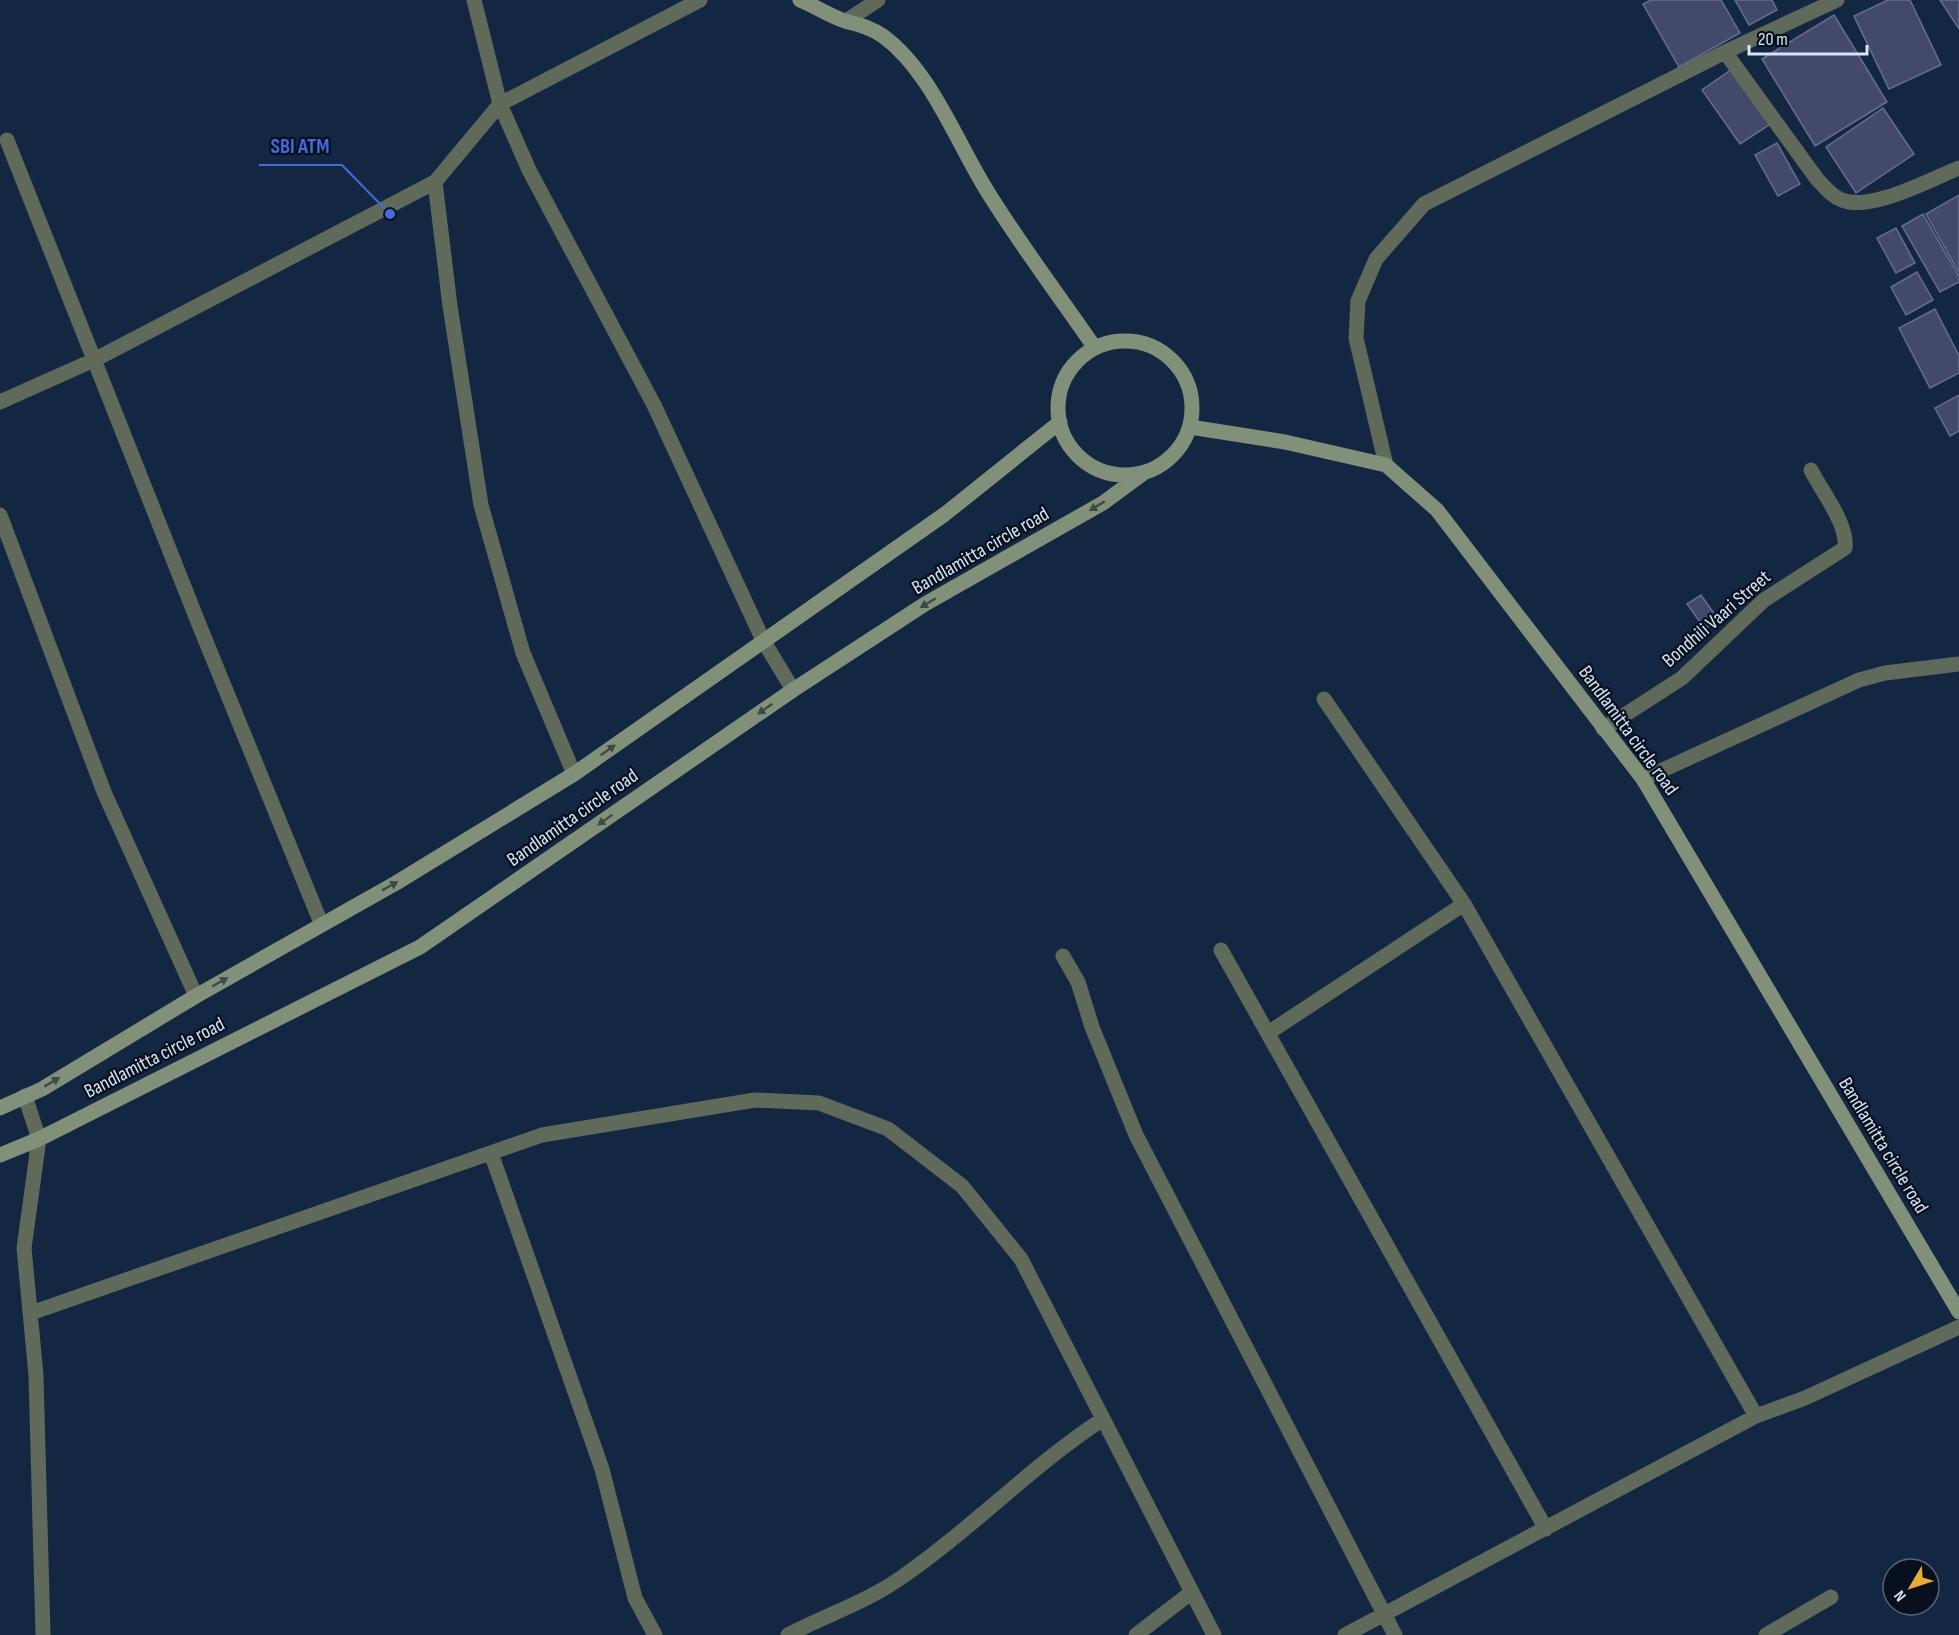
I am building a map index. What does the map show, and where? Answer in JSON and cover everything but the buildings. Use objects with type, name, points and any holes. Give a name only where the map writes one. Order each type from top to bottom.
[{"type":"street","points":[[474,0],[500,104],[529,170],[654,405],[763,640],[793,690]]},
{"type":"street","points":[[0,402],[94,360],[435,182],[500,104],[700,0]]},
{"type":"street","points":[[800,0],[846,21],[855,21],[884,37],[915,70],[949,121],[987,192],[1095,348]]},
{"type":"street","points":[[846,21],[878,0]]},
{"type":"street","points":[[1386,465],[1356,338],[1358,301],[1376,259],[1424,204],[1725,52],[1837,0]]},
{"type":"street","points":[[1725,52],[1817,179],[1830,194],[1844,201],[1861,204],[1877,200],[1959,168]]},
{"type":"street","points":[[7,140],[321,923]]},
{"type":"street","points":[[435,182],[452,318],[481,506],[523,653],[574,774]]},
{"type":"street","name":"Bandlamitta circle road","points":[[0,1155],[39,1138],[420,947],[793,690],[925,604],[1103,503],[1145,472],[1165,462],[1180,447],[1190,427],[1192,407],[1190,388],[1181,371],[1168,357],[1151,346],[1133,341],[1113,342],[1095,348],[1077,361],[1065,379],[1059,400],[1060,422],[1068,442],[1082,459],[1101,470],[1123,475],[1145,472]]},
{"type":"street","points":[[0,1108],[25,1096],[321,923],[396,883],[574,774],[945,514],[1060,422]]},
{"type":"street","name":"Bandlamitta circle road","points":[[1190,427],[1285,442],[1386,465],[1437,510],[1643,779],[1959,1312]]},
{"type":"street","name":"Bondhili Vaari Street","points":[[1603,729],[1682,678],[1764,600],[1845,548],[1846,537],[1843,526],[1811,470]]},
{"type":"street","points":[[0,515],[104,792],[196,996]]},
{"type":"street","points":[[1643,779],[1859,680],[1885,673],[1959,664]]},
{"type":"street","points":[[1324,699],[1464,904],[1756,1416]]},
{"type":"street","points":[[1268,1033],[1464,904]]},
{"type":"street","points":[[1221,950],[1546,1529]]},
{"type":"street","points":[[1063,956],[1078,982],[1092,1027],[1136,1135],[1395,1635]]},
{"type":"street","points":[[25,1096],[39,1138],[24,1248],[36,1375],[43,1635]]},
{"type":"street","points":[[31,1313],[542,1135],[755,1100],[819,1103],[888,1129],[962,1186],[1021,1259],[1214,1635]]},
{"type":"street","points":[[491,1153],[602,1469],[635,1598],[655,1635]]},
{"type":"street","points":[[1345,1635],[1385,1616],[1756,1416],[1805,1398],[1959,1327]]},
{"type":"street","points":[[788,1635],[863,1600],[901,1578],[1064,1444],[1103,1419]]},
{"type":"street","points":[[1136,1635],[1192,1592]]},
{"type":"street","points":[[1766,1635],[1831,1597]]},
{"type":"place","name":"SBI ATM","points":[[390,214]]}]
